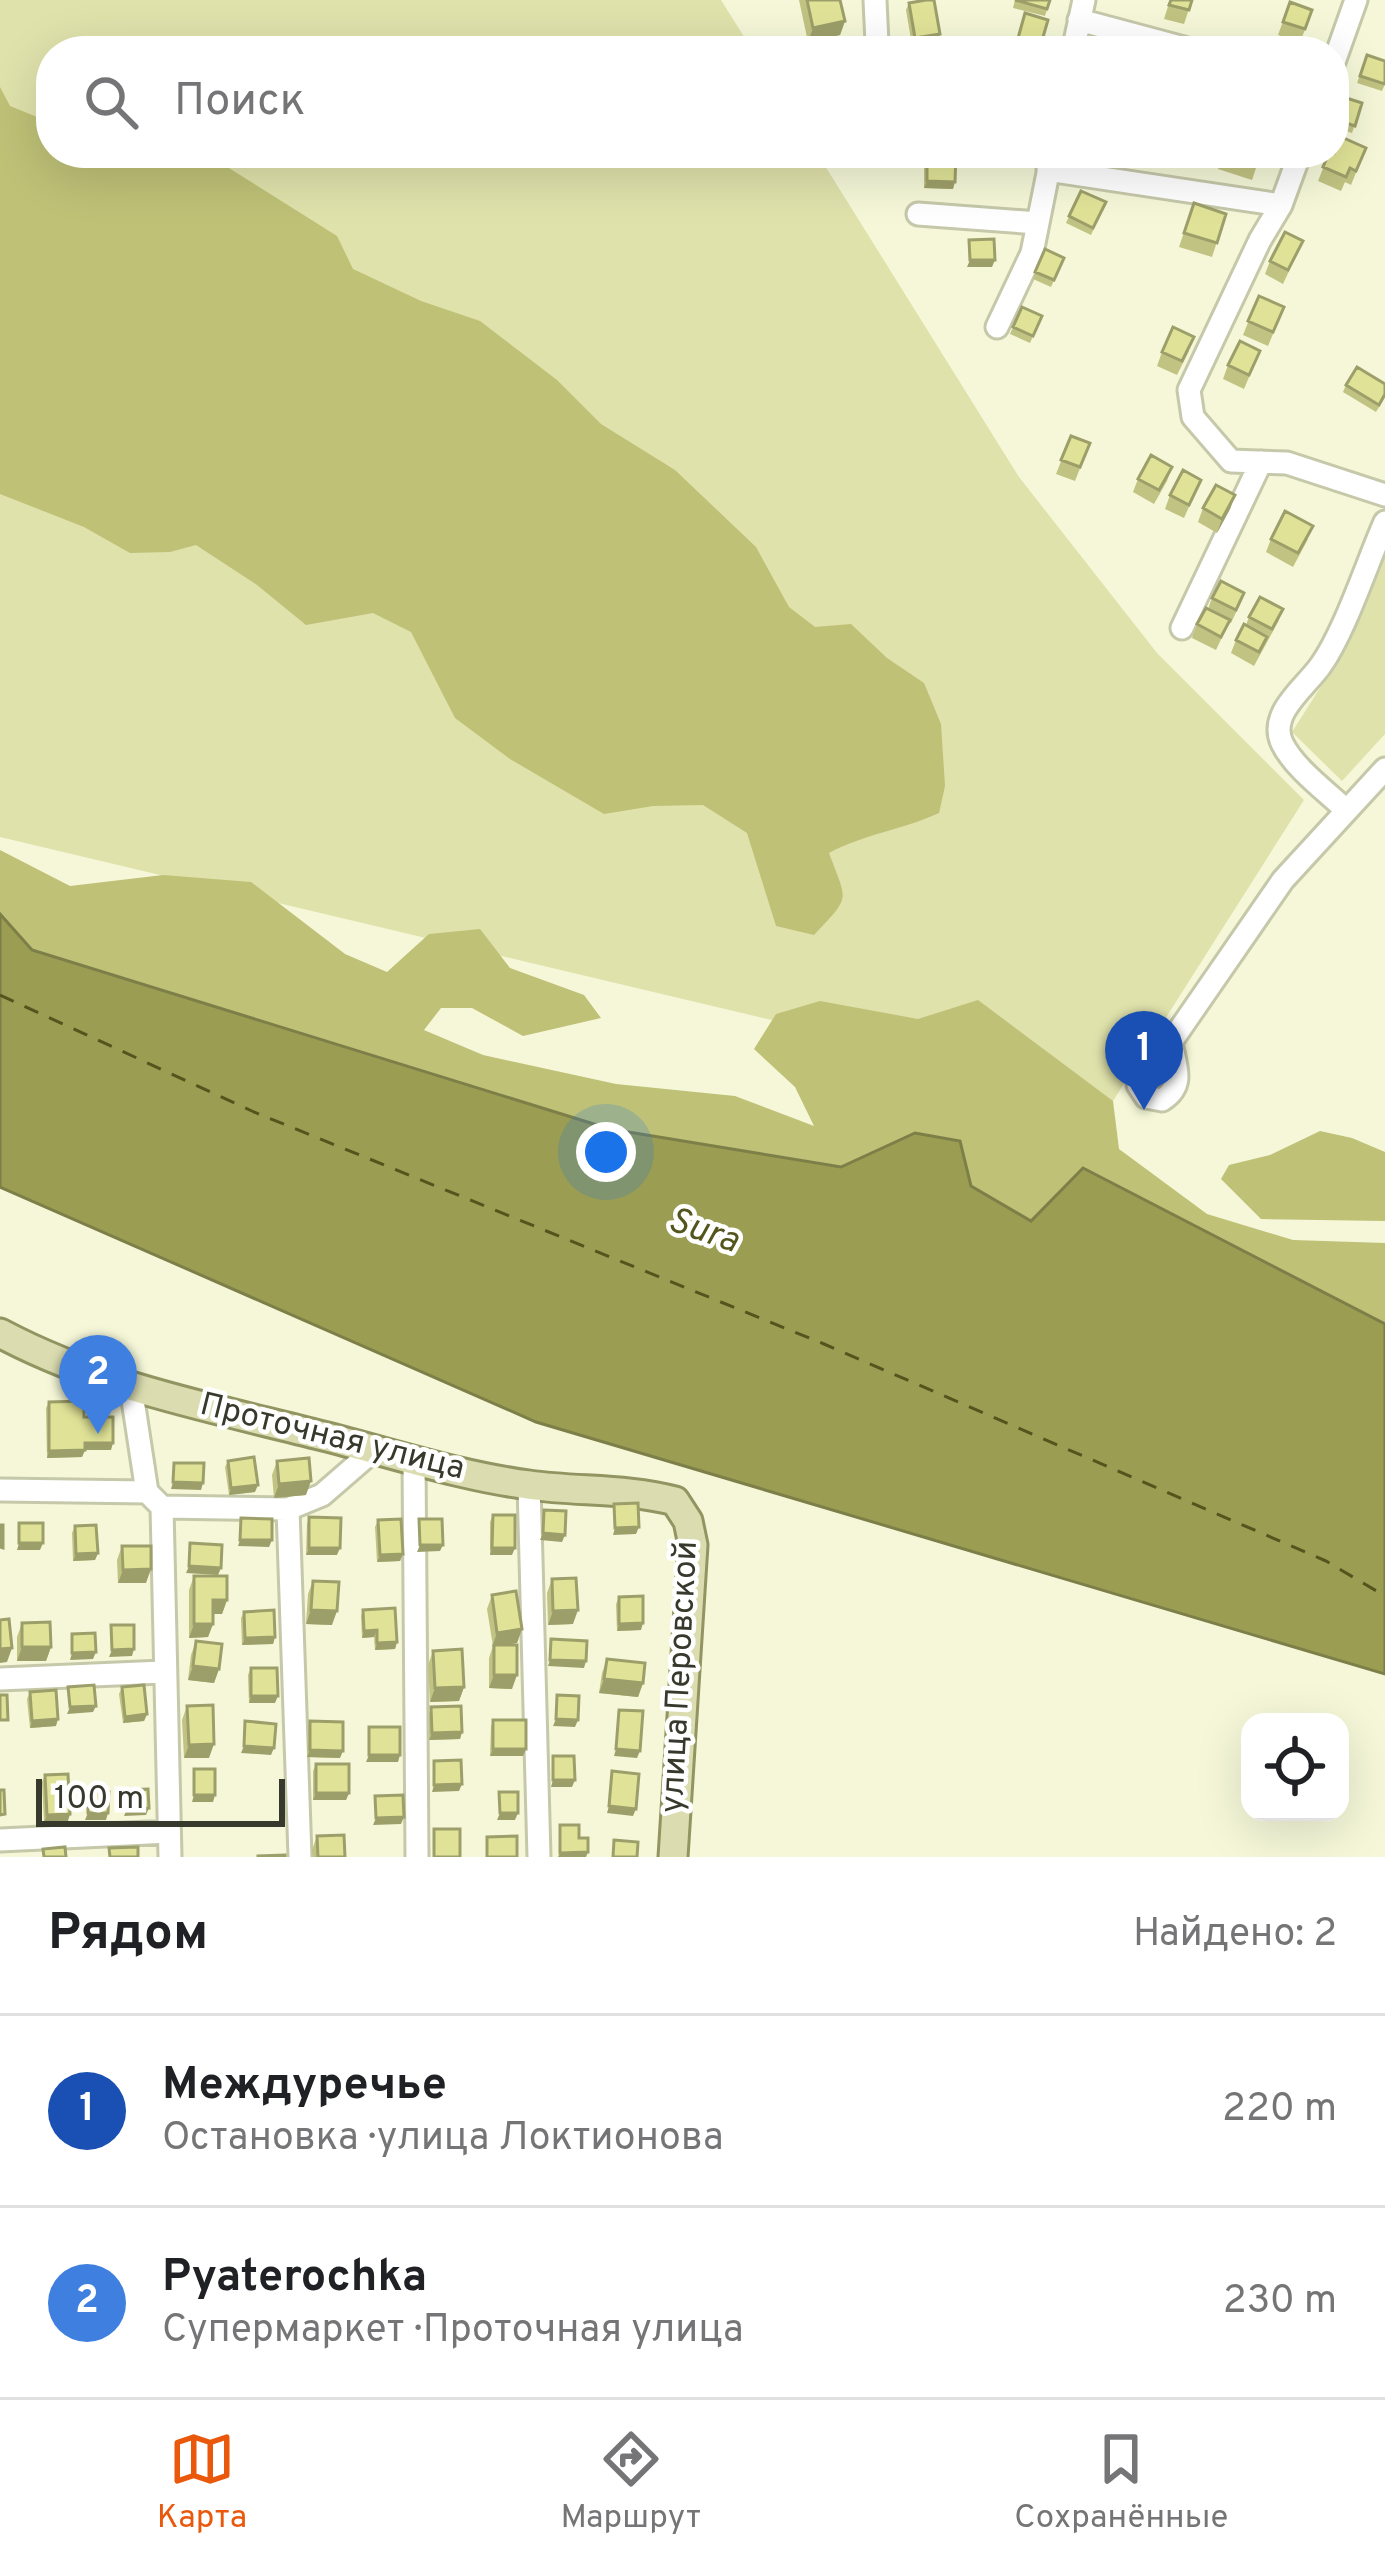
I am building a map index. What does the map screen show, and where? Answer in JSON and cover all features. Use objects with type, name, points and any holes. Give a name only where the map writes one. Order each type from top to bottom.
[{"type":"main road","name":"Проточная улица","points":[[0,1334],[52,1361],[131,1387],[414,1460],[529,1485],[634,1490],[675,1501]]},
{"type":"main road","name":"улица Перовской","points":[[673,1857],[693,1545],[688,1521],[675,1501]]},
{"type":"street","points":[[875,0],[877,36]]},
{"type":"street","points":[[1343,36],[1356,0]]},
{"type":"street","points":[[1082,10],[1154,36]]},
{"type":"street","points":[[997,327],[1032,253],[1049,168]]},
{"type":"street","points":[[1087,168],[1281,205]]},
{"type":"street","points":[[1295,168],[1281,205],[1189,389],[1193,417],[1231,460],[1287,463],[1385,495]]},
{"type":"street","points":[[918,214],[1038,223]]},
{"type":"street","points":[[1182,628],[1261,462]]},
{"type":"street","points":[[1346,810],[1293,758],[1282,743],[1279,727],[1282,714],[1323,663],[1385,522]]},
{"type":"street","points":[[1171,1042],[1179,1082],[1174,1093],[1162,1100],[1146,1097],[1138,1084],[1139,1069],[1171,1042],[1283,880],[1385,769]]},
{"type":"street","points":[[131,1387],[154,1499],[170,1857]]},
{"type":"street","points":[[0,1490],[288,1508],[322,1495],[375,1449]]},
{"type":"street","points":[[414,1460],[418,1857]]},
{"type":"street","points":[[529,1485],[539,1857]]},
{"type":"street","points":[[288,1508],[300,1857]]},
{"type":"street","points":[[0,1679],[164,1672]]},
{"type":"street","points":[[0,1840],[169,1832]]},
{"type":"shaded area","points":[[0,0],[721,0],[744,36],[36,36],[36,168],[826,168],[1019,477],[1157,653],[1304,800],[1113,1101],[0,837]]},
{"type":"shaded area","points":[[0,87],[10,106],[36,117],[36,168],[229,168],[337,236],[353,269],[421,301],[480,321],[557,380],[601,424],[675,470],[756,547],[789,607],[815,627],[851,624],[887,658],[924,683],[941,724],[945,786],[939,813],[829,853],[842,890],[835,912],[814,935],[776,926],[747,833],[703,805],[604,814],[510,759],[455,718],[411,632],[373,613],[306,625],[196,545],[170,552],[130,553],[84,527],[0,494]]},
{"type":"shaded area","points":[[1385,554],[1385,734],[1342,781],[1292,732],[1332,669]]},
{"type":"shaded area","points":[[0,850],[70,886],[163,875],[251,882],[345,954],[387,972],[429,934],[480,929],[510,968],[584,995],[601,1018],[523,1036],[472,1008],[441,1008],[424,1030],[483,1055],[616,1084],[735,1096],[814,1126],[795,1087],[754,1049],[776,1014],[820,1001],[918,1019],[978,1000],[1113,1101],[1119,1149],[1207,1214],[1293,1240],[1385,1243],[1385,1324],[1084,1168],[1032,1222],[971,1186],[914,1133],[841,1167],[610,1129],[32,950],[0,914]]},
{"type":"shaded area","points":[[1320,1131],[1385,1152],[1385,1221],[1261,1219],[1221,1179],[1229,1165],[1270,1155]]},
{"type":"water","name":"Sura","points":[[0,914],[32,950],[610,1129],[841,1167],[915,1133],[960,1141],[971,1186],[1031,1221],[1083,1168],[1385,1324],[1385,1674],[536,1422],[0,1187]]},
{"type":"building","points":[[807,0],[840,0],[845,21],[813,28]]},
{"type":"building","points":[[934,0],[940,34],[915,36],[909,3]]},
{"type":"building","points":[[1015,0],[1050,0],[1047,9]]},
{"type":"building","points":[[1171,0],[1192,0],[1189,10],[1169,5]]},
{"type":"building","points":[[1290,2],[1312,10],[1305,29],[1283,22]]},
{"type":"building","points":[[1025,13],[1048,20],[1043,36],[1019,36]]},
{"type":"building","points":[[1367,55],[1385,61],[1385,84],[1360,76]]},
{"type":"building","points":[[1349,99],[1362,103],[1355,126],[1349,124]]},
{"type":"building","points":[[1349,140],[1366,148],[1356,171],[1350,168],[1346,177],[1325,168],[1349,168]]},
{"type":"building","points":[[927,168],[955,168],[955,182],[927,181]]},
{"type":"building","points":[[1081,191],[1106,202],[1093,228],[1069,216]]},
{"type":"building","points":[[1194,203],[1226,214],[1217,243],[1184,233]]},
{"type":"building","points":[[1285,232],[1303,241],[1288,270],[1270,261]]},
{"type":"building","points":[[994,239],[995,260],[970,260],[969,240]]},
{"type":"building","points":[[1045,249],[1064,258],[1054,280],[1035,272]]},
{"type":"building","points":[[1259,296],[1284,307],[1273,332],[1248,321]]},
{"type":"building","points":[[1022,307],[1042,316],[1033,336],[1013,327]]},
{"type":"building","points":[[1173,327],[1194,337],[1182,361],[1162,352]]},
{"type":"building","points":[[1240,341],[1260,351],[1249,375],[1228,365]]},
{"type":"building","points":[[1357,367],[1385,384],[1379,405],[1346,385]]},
{"type":"building","points":[[1071,436],[1090,443],[1080,467],[1061,460]]},
{"type":"building","points":[[1151,455],[1172,467],[1159,490],[1138,479]]},
{"type":"building","points":[[1183,470],[1201,480],[1189,505],[1170,495]]},
{"type":"building","points":[[1216,485],[1235,495],[1222,519],[1203,508]]},
{"type":"building","points":[[1285,511],[1313,526],[1298,553],[1271,539]]},
{"type":"building","points":[[1221,581],[1244,593],[1236,610],[1212,598]]},
{"type":"building","points":[[1260,597],[1283,609],[1272,629],[1249,617]]},
{"type":"building","points":[[1206,608],[1230,620],[1221,637],[1197,624]]},
{"type":"building","points":[[1244,624],[1267,637],[1259,652],[1236,640]]},
{"type":"building","points":[[84,1401],[84,1417],[113,1417],[113,1443],[49,1451],[49,1402]]},
{"type":"building","points":[[254,1457],[258,1485],[231,1488],[228,1461]]},
{"type":"building","points":[[309,1458],[311,1481],[279,1484],[277,1461]]},
{"type":"building","points":[[174,1463],[204,1463],[203,1483],[173,1482]]},
{"type":"building","points":[[638,1503],[639,1527],[615,1528],[614,1504]]},
{"type":"building","points":[[544,1510],[566,1511],[565,1535],[543,1533]]},
{"type":"building","points":[[493,1515],[515,1515],[515,1548],[492,1548]]},
{"type":"building","points":[[309,1517],[341,1518],[340,1548],[309,1548]]},
{"type":"building","points":[[241,1518],[272,1519],[272,1540],[240,1540]]},
{"type":"building","points":[[401,1519],[403,1554],[380,1555],[378,1520]]},
{"type":"building","points":[[419,1519],[442,1519],[443,1545],[420,1545]]},
{"type":"building","points":[[19,1523],[43,1523],[43,1543],[19,1543]]},
{"type":"building","points":[[96,1525],[98,1553],[76,1554],[75,1526]]},
{"type":"building","points":[[190,1543],[222,1545],[221,1568],[189,1566]]},
{"type":"building","points":[[122,1546],[151,1546],[151,1569],[123,1570]]},
{"type":"building","points":[[194,1576],[227,1576],[227,1600],[213,1600],[213,1624],[194,1624]]},
{"type":"building","points":[[576,1578],[578,1610],[553,1611],[552,1579]]},
{"type":"building","points":[[313,1581],[339,1582],[337,1611],[311,1610]]},
{"type":"building","points":[[516,1591],[522,1629],[497,1633],[492,1595]]},
{"type":"building","points":[[643,1596],[643,1623],[619,1624],[619,1597]]},
{"type":"building","points":[[395,1608],[397,1642],[377,1643],[377,1630],[364,1631],[363,1610]]},
{"type":"building","points":[[274,1610],[275,1637],[245,1638],[244,1612]]},
{"type":"building","points":[[9,1619],[12,1648],[0,1649],[0,1620]]},
{"type":"building","points":[[50,1622],[51,1647],[22,1647],[22,1623]]},
{"type":"building","points":[[111,1625],[134,1625],[134,1649],[112,1650]]},
{"type":"building","points":[[95,1633],[96,1652],[72,1653],[72,1634]]},
{"type":"building","points":[[551,1639],[587,1641],[586,1661],[550,1660]]},
{"type":"building","points":[[196,1641],[222,1644],[219,1669],[193,1666]]},
{"type":"building","points":[[494,1645],[517,1645],[517,1675],[494,1675]]},
{"type":"building","points":[[462,1649],[464,1687],[435,1688],[433,1651]]},
{"type":"building","points":[[607,1659],[645,1663],[643,1683],[604,1679]]},
{"type":"building","points":[[251,1668],[277,1668],[278,1696],[251,1696]]},
{"type":"building","points":[[94,1685],[96,1706],[70,1707],[68,1687]]},
{"type":"building","points":[[144,1685],[147,1714],[125,1717],[122,1687]]},
{"type":"building","points":[[56,1690],[58,1719],[32,1721],[30,1692]]},
{"type":"building","points":[[0,1695],[7,1695],[8,1720],[0,1720]]},
{"type":"building","points":[[557,1695],[579,1696],[578,1720],[556,1719]]},
{"type":"building","points":[[213,1705],[214,1744],[189,1745],[187,1706]]},
{"type":"building","points":[[461,1706],[462,1732],[432,1733],[431,1707]]},
{"type":"building","points":[[619,1710],[643,1711],[640,1751],[616,1749]]},
{"type":"building","points":[[493,1720],[526,1720],[526,1749],[493,1749]]},
{"type":"building","points":[[245,1721],[276,1724],[274,1748],[244,1746]]},
{"type":"building","points":[[310,1721],[343,1722],[343,1751],[310,1750]]},
{"type":"building","points":[[369,1727],[400,1727],[400,1755],[369,1755]]},
{"type":"building","points":[[553,1756],[574,1756],[575,1780],[553,1780]]},
{"type":"building","points":[[461,1760],[462,1784],[434,1785],[434,1761]]},
{"type":"building","points":[[316,1764],[349,1764],[349,1793],[316,1793]]},
{"type":"building","points":[[194,1769],[215,1769],[215,1795],[194,1795]]},
{"type":"building","points":[[612,1771],[639,1774],[636,1809],[609,1806]]},
{"type":"building","points":[[68,1774],[70,1814],[47,1815],[45,1775]]},
{"type":"building","points":[[148,1789],[149,1808],[127,1809],[125,1790]]},
{"type":"building","points":[[0,1790],[4,1790],[5,1814],[0,1815]]},
{"type":"building","points":[[88,1792],[109,1792],[108,1813],[88,1813]]},
{"type":"building","points":[[499,1792],[518,1792],[518,1813],[500,1813]]},
{"type":"building","points":[[403,1795],[404,1817],[376,1818],[375,1796]]},
{"type":"building","points":[[560,1825],[579,1825],[579,1838],[588,1838],[588,1852],[560,1853]]},
{"type":"building","points":[[434,1829],[460,1829],[460,1857],[434,1857]]},
{"type":"building","points":[[344,1835],[345,1857],[318,1857],[317,1836]]},
{"type":"building","points":[[517,1836],[517,1857],[487,1857],[487,1837]]},
{"type":"building","points":[[614,1840],[638,1842],[637,1857],[613,1857]]},
{"type":"building","points":[[65,1847],[66,1857],[44,1857],[43,1849]]},
{"type":"building","points":[[138,1847],[138,1857],[110,1857],[109,1848]]},
{"type":"ferry route","points":[[0,995],[254,1112],[824,1344],[1326,1561],[1385,1596]]},
{"type":"place","name":"Междуречье","points":[[1144,1110]]},
{"type":"place","name":"Pyaterochka","points":[[98,1434]]}]
